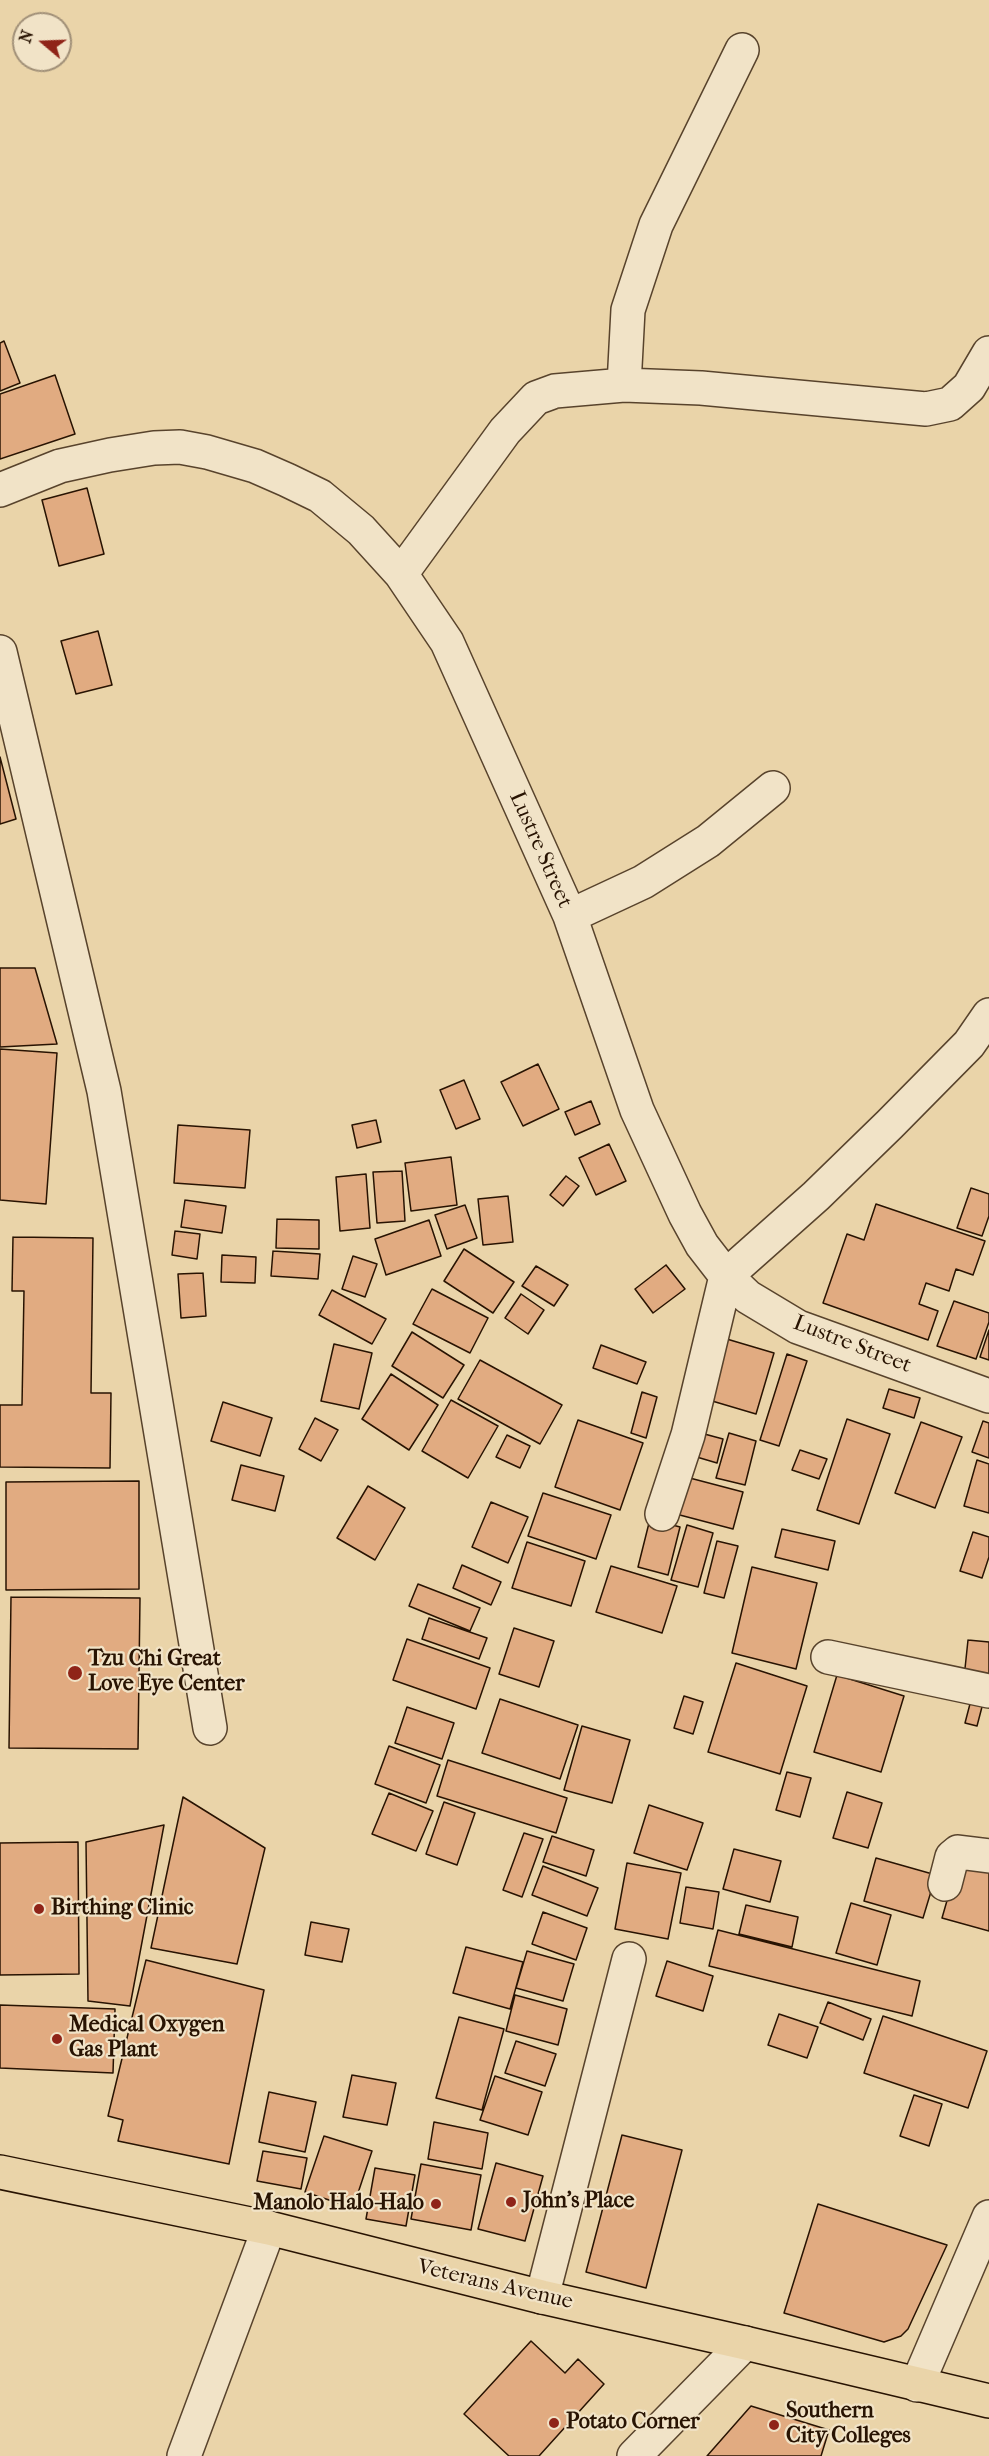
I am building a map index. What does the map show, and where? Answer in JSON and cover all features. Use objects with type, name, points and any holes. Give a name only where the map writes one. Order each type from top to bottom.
[{"type":"main road","name":"Veterans Avenue","points":[[0,2172],[269,2228],[542,2297],[989,2402]]},
{"type":"street","points":[[624,385],[628,310],[656,225],[742,50]]},
{"type":"street","points":[[401,573],[505,431],[536,398],[555,391],[624,385],[700,388],[926,409],[950,404],[969,387],[989,352]]},
{"type":"street","name":"Lustre Street","points":[[0,490],[60,466],[154,448],[180,447],[255,466],[320,496],[361,530],[401,573],[447,642],[570,916],[637,1110],[685,1214],[702,1245],[726,1276],[748,1297],[806,1331],[989,1396]]},
{"type":"street","points":[[0,652],[104,1091],[210,1728]]},
{"type":"street","points":[[570,916],[643,882],[708,841],[773,788]]},
{"type":"street","points":[[662,1514],[688,1435],[726,1276],[816,1196],[906,1108],[969,1044],[989,1015]]},
{"type":"street","points":[[828,1656],[989,1691]]},
{"type":"street","points":[[945,1884],[952,1857],[958,1852],[989,1857]]},
{"type":"street","points":[[542,2297],[629,1959]]},
{"type":"street","points":[[917,2385],[989,2217]]},
{"type":"street","points":[[184,2456],[269,2228]]},
{"type":"street","points":[[634,2456],[745,2343]]},
{"type":"building","points":[[4,341],[20,383],[0,391],[0,343]]},
{"type":"building","points":[[55,375],[75,434],[0,459],[0,394]]},
{"type":"building","points":[[87,488],[104,554],[59,566],[42,500]]},
{"type":"building","points":[[98,631],[112,685],[76,694],[61,641]]},
{"type":"building","points":[[0,757],[16,819],[0,824]]},
{"type":"building","points":[[0,968],[35,968],[57,1044],[0,1047]]},
{"type":"building","points":[[0,1049],[57,1053],[46,1204],[0,1200]]},
{"type":"building","points":[[538,1064],[559,1109],[523,1126],[501,1082]]},
{"type":"building","points":[[464,1080],[480,1119],[456,1129],[440,1090]]},
{"type":"building","points":[[591,1101],[600,1124],[575,1135],[565,1112]]},
{"type":"building","points":[[376,1120],[381,1142],[357,1148],[352,1125]]},
{"type":"building","points":[[178,1125],[250,1130],[245,1188],[174,1183]]},
{"type":"building","points":[[609,1144],[626,1181],[596,1195],[579,1158]]},
{"type":"building","points":[[451,1157],[457,1205],[411,1211],[405,1163]]},
{"type":"building","points":[[402,1171],[405,1221],[377,1223],[373,1172]]},
{"type":"building","points":[[366,1174],[370,1228],[340,1231],[336,1177]]},
{"type":"building","points":[[566,1176],[579,1186],[563,1206],[550,1195]]},
{"type":"building","points":[[971,1188],[989,1194],[989,1216],[982,1236],[957,1228]]},
{"type":"building","points":[[508,1196],[513,1242],[483,1245],[478,1199]]},
{"type":"building","points":[[185,1200],[226,1206],[222,1233],[181,1227]]},
{"type":"building","points":[[876,1204],[985,1241],[973,1275],[956,1269],[949,1291],[926,1283],[919,1304],[938,1311],[928,1340],[823,1303],[847,1234],[864,1240]]},
{"type":"building","points":[[465,1205],[477,1238],[447,1249],[435,1215]]},
{"type":"building","points":[[277,1219],[319,1220],[319,1249],[276,1248]]},
{"type":"building","points":[[429,1220],[441,1256],[386,1275],[375,1239]]},
{"type":"building","points":[[175,1231],[200,1234],[197,1259],[172,1255]]},
{"type":"building","points":[[13,1237],[93,1238],[91,1393],[111,1393],[110,1468],[0,1467],[0,1405],[22,1405],[24,1291],[12,1291]]},
{"type":"building","points":[[464,1249],[514,1282],[493,1313],[444,1281]]},
{"type":"building","points":[[273,1251],[320,1254],[318,1279],[271,1276]]},
{"type":"building","points":[[222,1255],[256,1257],[255,1283],[221,1282]]},
{"type":"building","points":[[353,1256],[377,1264],[365,1297],[342,1289]]},
{"type":"building","points":[[666,1265],[685,1289],[653,1313],[635,1289]]},
{"type":"building","points":[[536,1266],[568,1285],[554,1306],[522,1286]]},
{"type":"building","points":[[203,1273],[206,1316],[181,1318],[178,1274]]},
{"type":"building","points":[[432,1289],[488,1318],[470,1353],[413,1324]]},
{"type":"building","points":[[332,1290],[386,1319],[372,1344],[319,1315]]},
{"type":"building","points":[[521,1294],[544,1310],[528,1334],[505,1318]]},
{"type":"building","points":[[954,1301],[989,1313],[989,1322],[976,1359],[937,1346]]},
{"type":"building","points":[[989,1330],[989,1360],[980,1357]]},
{"type":"building","points":[[412,1332],[464,1365],[443,1398],[392,1366]]},
{"type":"building","points":[[720,1337],[774,1353],[756,1414],[702,1398]]},
{"type":"building","points":[[334,1344],[372,1353],[359,1409],[321,1401]]},
{"type":"building","points":[[601,1345],[646,1362],[637,1384],[593,1368]]},
{"type":"building","points":[[787,1354],[807,1361],[779,1446],[760,1440]]},
{"type":"building","points":[[480,1360],[562,1405],[540,1444],[458,1399]]},
{"type":"building","points":[[391,1374],[438,1405],[409,1450],[362,1419]]},
{"type":"building","points":[[889,1389],[920,1398],[914,1418],[883,1408]]},
{"type":"building","points":[[642,1392],[657,1397],[646,1438],[631,1433]]},
{"type":"building","points":[[451,1400],[498,1426],[468,1478],[422,1451]]},
{"type":"building","points":[[223,1402],[272,1418],[260,1456],[211,1441]]},
{"type":"building","points":[[315,1418],[338,1430],[321,1461],[299,1449]]},
{"type":"building","points":[[847,1419],[890,1434],[859,1524],[817,1510]]},
{"type":"building","points":[[578,1420],[643,1443],[620,1510],[555,1487]]},
{"type":"building","points":[[983,1421],[989,1423],[989,1458],[972,1452]]},
{"type":"building","points":[[921,1422],[962,1437],[935,1508],[895,1493]]},
{"type":"building","points":[[697,1432],[723,1439],[717,1463],[690,1455]]},
{"type":"building","points":[[729,1433],[756,1441],[745,1485],[716,1478]]},
{"type":"building","points":[[507,1435],[530,1446],[520,1468],[496,1457]]},
{"type":"building","points":[[800,1450],[827,1459],[819,1479],[792,1470]]},
{"type":"building","points":[[977,1460],[989,1464],[989,1513],[964,1506]]},
{"type":"building","points":[[241,1465],[284,1476],[275,1511],[232,1500]]},
{"type":"building","points":[[686,1477],[743,1492],[733,1529],[676,1514]]},
{"type":"building","points":[[139,1481],[139,1589],[6,1590],[6,1482]]},
{"type":"building","points":[[368,1486],[405,1508],[375,1560],[337,1538]]},
{"type":"building","points":[[543,1493],[611,1515],[596,1559],[528,1536]]},
{"type":"building","points":[[491,1502],[528,1517],[508,1563],[472,1547]]},
{"type":"building","points":[[650,1519],[680,1527],[668,1575],[638,1567]]},
{"type":"building","points":[[687,1525],[713,1533],[698,1587],[671,1580]]},
{"type":"building","points":[[782,1529],[835,1541],[828,1570],[775,1557]]},
{"type":"building","points":[[973,1532],[989,1537],[989,1557],[982,1578],[960,1571]]},
{"type":"building","points":[[717,1541],[738,1546],[724,1598],[704,1593]]},
{"type":"building","points":[[527,1542],[585,1561],[571,1606],[512,1588]]},
{"type":"building","points":[[462,1565],[501,1582],[491,1605],[453,1588]]},
{"type":"building","points":[[611,1566],[677,1586],[662,1633],[596,1612]]},
{"type":"building","points":[[752,1567],[817,1583],[796,1669],[732,1653]]},
{"type":"building","points":[[418,1584],[480,1608],[470,1631],[409,1606]]},
{"type":"building","name":"Tzu Chi Great Love Eye Center","points":[[11,1597],[140,1598],[138,1749],[9,1748]]},
{"type":"building","points":[[429,1618],[487,1638],[479,1659],[422,1639]]},
{"type":"building","points":[[514,1628],[554,1641],[539,1687],[499,1674]]},
{"type":"building","points":[[407,1639],[490,1668],[476,1709],[393,1680]]},
{"type":"building","points":[[968,1640],[989,1642],[989,1681],[964,1678]]},
{"type":"building","points":[[736,1663],[807,1686],[780,1774],[708,1752]]},
{"type":"building","points":[[837,1675],[904,1696],[881,1772],[814,1752]]},
{"type":"building","points":[[684,1696],[703,1702],[693,1734],[674,1728]]},
{"type":"building","points":[[500,1699],[578,1725],[560,1779],[482,1753]]},
{"type":"building","points":[[971,1700],[983,1703],[977,1726],[965,1723]]},
{"type":"building","points":[[407,1707],[454,1723],[442,1759],[395,1743]]},
{"type":"building","points":[[582,1726],[630,1740],[612,1803],[564,1790]]},
{"type":"building","points":[[389,1746],[440,1765],[426,1803],[375,1784]]},
{"type":"building","points":[[448,1760],[567,1798],[556,1833],[437,1796]]},
{"type":"building","points":[[787,1772],[811,1778],[800,1817],[776,1810]]},
{"type":"building","points":[[847,1792],[882,1803],[868,1848],[833,1838]]},
{"type":"building","points":[[389,1793],[433,1811],[416,1851],[372,1834]]},
{"type":"building","points":[[183,1797],[265,1848],[237,1964],[151,1948]]},
{"type":"building","points":[[444,1802],[475,1813],[457,1865],[426,1854]]},
{"type":"building","points":[[649,1805],[703,1823],[687,1870],[634,1853]]},
{"type":"building","points":[[164,1825],[130,2006],[88,2001],[86,1842]]},
{"type":"building","points":[[524,1833],[543,1839],[522,1897],[503,1890]]},
{"type":"building","points":[[552,1836],[594,1850],[586,1876],[543,1862]]},
{"type":"building","name":"Birthing Clinic","points":[[78,1842],[79,1974],[0,1975],[0,1843]]},
{"type":"building","points":[[734,1849],[781,1861],[770,1902],[723,1889]]},
{"type":"building","points":[[876,1858],[936,1875],[923,1918],[864,1901]]},
{"type":"building","points":[[959,1859],[989,1867],[989,1931],[942,1918]]},
{"type":"building","points":[[627,1863],[681,1873],[668,1939],[615,1929]]},
{"type":"building","points":[[543,1866],[598,1888],[587,1916],[532,1895]]},
{"type":"building","points":[[686,1887],[719,1892],[713,1929],[680,1923]]},
{"type":"building","points":[[851,1903],[891,1915],[877,1965],[836,1953]]},
{"type":"building","points":[[746,1905],[798,1917],[792,1947],[739,1934]]},
{"type":"building","points":[[543,1912],[587,1928],[576,1960],[532,1944]]},
{"type":"building","points":[[311,1922],[349,1929],[342,1962],[305,1955]]},
{"type":"building","points":[[718,1930],[920,1981],[912,2016],[709,1966]]},
{"type":"building","points":[[466,1947],[523,1962],[510,2009],[453,1993]]},
{"type":"building","points":[[527,1951],[574,1964],[563,2001],[516,1988]]},
{"type":"building","points":[[146,1960],[264,1990],[229,2164],[118,2141],[123,2120],[108,2116]]},
{"type":"building","points":[[667,1961],[713,1976],[703,2011],[656,1996]]},
{"type":"building","points":[[515,1995],[567,2009],[558,2045],[506,2031]]},
{"type":"building","points":[[828,2002],[871,2019],[863,2040],[820,2023]]},
{"type":"building","name":"Medical Oxygen Gas Plant","points":[[0,2005],[115,2009],[113,2073],[0,2068]]},
{"type":"building","points":[[779,2014],[818,2027],[807,2058],[768,2045]]},
{"type":"building","points":[[883,2016],[987,2051],[968,2108],[864,2073]]},
{"type":"building","points":[[459,2017],[504,2029],[482,2110],[436,2098]]},
{"type":"building","points":[[516,2041],[556,2054],[545,2086],[505,2073]]},
{"type":"building","points":[[352,2075],[396,2083],[387,2125],[343,2117]]},
{"type":"building","points":[[495,2076],[542,2092],[528,2135],[480,2120]]},
{"type":"building","points":[[269,2092],[316,2102],[305,2152],[259,2142]]},
{"type":"building","points":[[914,2095],[942,2104],[929,2146],[900,2136]]},
{"type":"building","points":[[434,2122],[488,2133],[482,2169],[428,2159]]},
{"type":"building","points":[[622,2135],[682,2150],[646,2288],[586,2272]]},
{"type":"building","points":[[324,2136],[372,2151],[353,2208],[305,2192]]},
{"type":"building","points":[[263,2151],[307,2158],[301,2189],[257,2181]]},
{"type":"building","name":"John's Place","points":[[496,2163],[543,2176],[525,2241],[478,2229]]},
{"type":"building","points":[[421,2164],[481,2175],[471,2230],[411,2219]]},
{"type":"building","points":[[375,2168],[415,2175],[406,2226],[366,2219]]},
{"type":"building","points":[[818,2204],[947,2245],[908,2329],[901,2336],[884,2342],[784,2313]]},
{"type":"building","points":[[531,2341],[565,2373],[578,2359],[604,2384],[539,2456],[509,2456],[464,2414]]},
{"type":"building","points":[[751,2406],[829,2430],[821,2456],[707,2456]]},
{"type":"place","name":"Tzu Chi Great Love Eye Center","points":[[75,1673]]},
{"type":"place","name":"Birthing Clinic","points":[[39,1909]]},
{"type":"place","name":"Medical Oxygen Gas Plant","points":[[57,2039]]},
{"type":"place","name":"John's Place","points":[[511,2202]]},
{"type":"place","name":"Manolo Halo-Halo","points":[[436,2204]]},
{"type":"place","name":"Potato Corner","points":[[554,2423]]},
{"type":"place","name":"Southern City Colleges","points":[[774,2425]]}]
